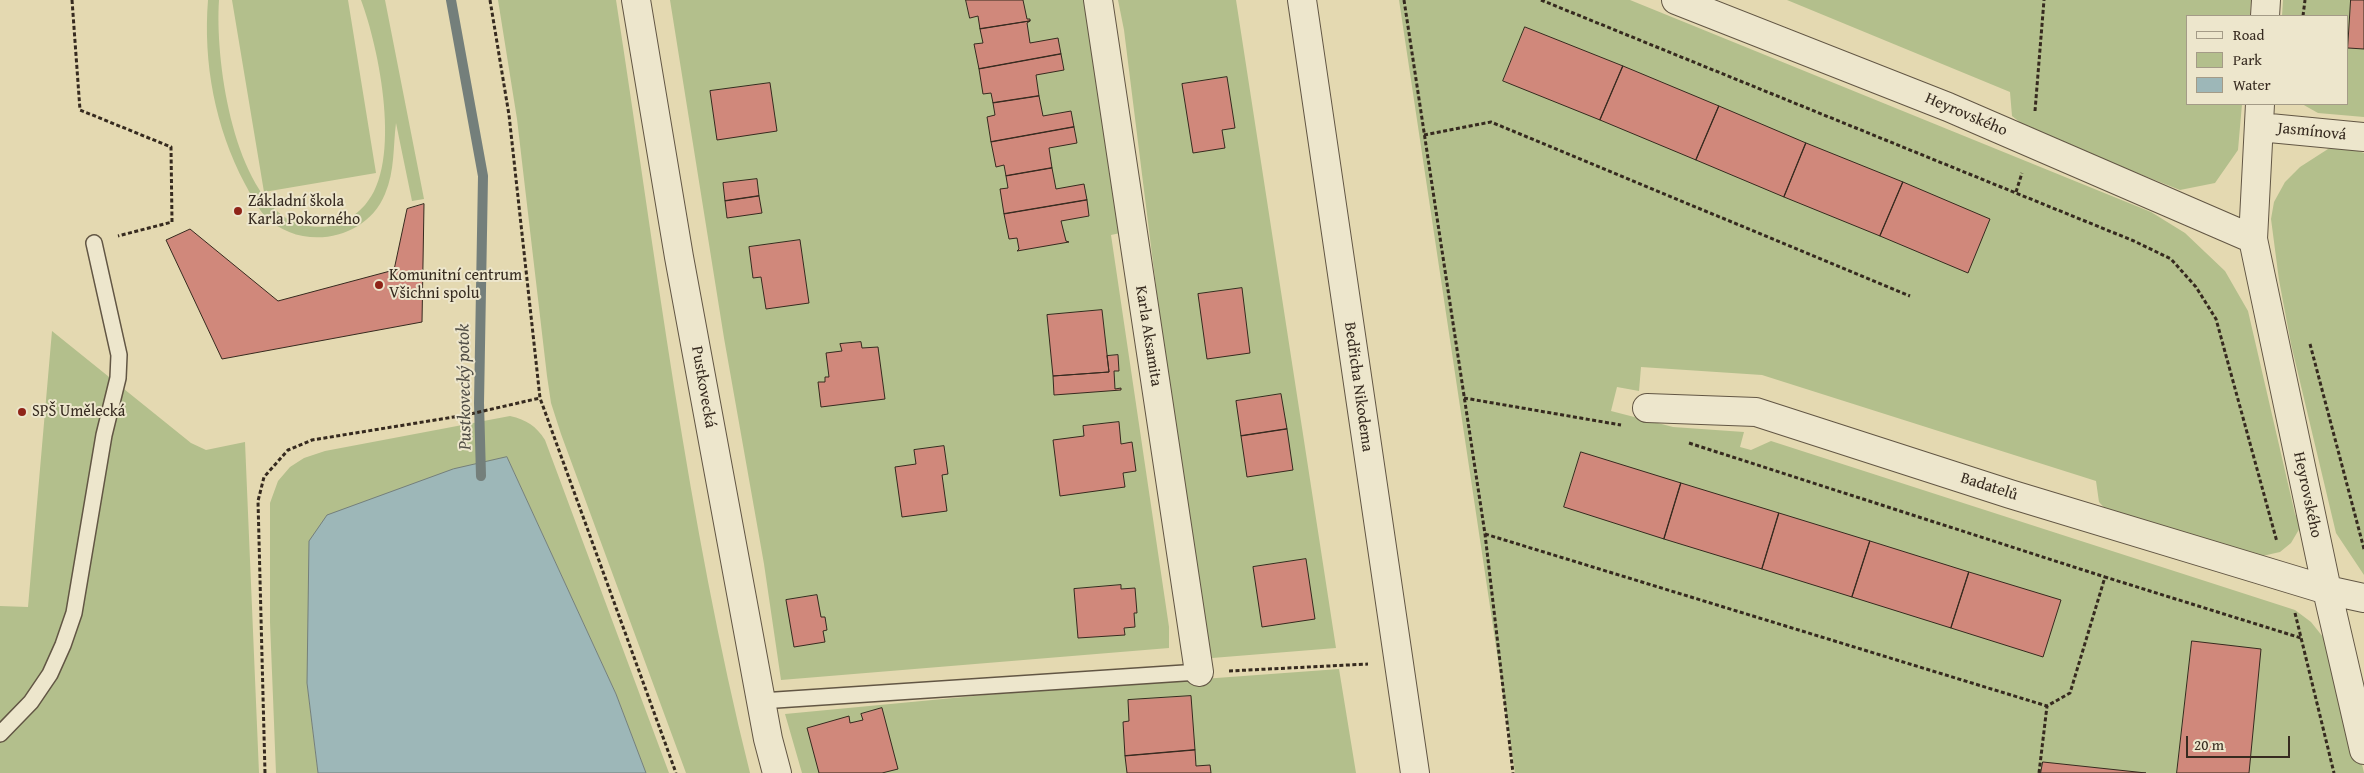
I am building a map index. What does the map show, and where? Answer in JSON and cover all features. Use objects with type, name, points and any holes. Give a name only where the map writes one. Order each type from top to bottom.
[{"type":"street","name":"Pustkovecká","points":[[636,0],[679,257],[776,773]]},
{"type":"street","name":"Karla Aksamita","points":[[1098,0],[1199,672]]},
{"type":"street","name":"Bedřicha Nikodema","points":[[1302,0],[1415,773]]},
{"type":"street","name":"Heyrovského","points":[[1676,0],[1948,107],[2253,239]]},
{"type":"street","points":[[2265,15],[2266,0]]},
{"type":"street","name":"Heyrovského","points":[[2260,115],[2253,239],[2327,590],[2364,750]]},
{"type":"street","name":"Jasmínová","points":[[2260,115],[2364,137]]},
{"type":"street","name":"Badatelů","points":[[1647,408],[1756,412],[2010,494],[2286,578],[2364,598]]},
{"type":"lane","points":[[0,734],[32,702],[50,674],[74,614],[104,435],[118,378],[119,355],[94,243]]},
{"type":"lane","points":[[761,701],[1199,672]]},
{"type":"path","points":[[72,0],[80,110],[170,147],[172,222],[94,243]]},
{"type":"path","points":[[490,0],[509,115],[540,398],[676,773]]},
{"type":"path","points":[[1404,0],[1485,534],[1513,773]]},
{"type":"path","points":[[1541,0],[2134,240],[2171,259],[2196,287],[2216,319],[2286,578],[2334,773]]},
{"type":"path","points":[[2032,143],[2044,0]]},
{"type":"path","points":[[2304,15],[2305,0]]},
{"type":"path","points":[[1424,135],[1492,122],[1910,296]]},
{"type":"path","points":[[2310,343],[2364,549]]},
{"type":"path","points":[[265,773],[258,502],[264,477],[288,450],[312,440],[466,415],[540,398]]},
{"type":"path","points":[[1464,398],[1625,425]]},
{"type":"path","points":[[1681,441],[2300,638]]},
{"type":"path","points":[[1485,534],[2047,706],[2070,693],[2105,577]]},
{"type":"path","points":[[1199,672],[1369,664]]},
{"type":"path","points":[[2039,773],[2047,706]]},
{"type":"green space","points":[[208,0],[219,0],[220,54],[224,85],[240,149],[252,177],[267,201],[286,218],[298,224],[320,227],[340,223],[354,215],[365,205],[376,186],[383,162],[385,134],[384,105],[380,75],[375,46],[361,0],[385,0],[424,199],[412,201],[396,123],[392,167],[385,194],[376,210],[363,222],[348,231],[331,236],[313,237],[296,234],[279,227],[265,216],[245,184],[226,140],[219,117],[213,94],[207,47]]},
{"type":"green space","points":[[232,0],[348,0],[376,173],[264,192]]},
{"type":"green space","points":[[498,0],[616,0],[690,485],[728,678],[750,773],[686,773],[561,434],[551,403],[547,376],[517,119]]},
{"type":"green space","points":[[670,0],[1088,0],[1125,232],[1111,235],[1169,627],[1169,648],[781,680],[764,564],[724,338]]},
{"type":"green space","points":[[1118,0],[1236,0],[1336,648],[1212,658],[1194,591],[1124,30]]},
{"type":"green space","points":[[1399,0],[1630,0],[2151,212],[2185,233],[2225,271],[2248,311],[2295,514],[2301,526],[2291,543],[2280,552],[2249,559],[2110,514],[2099,502],[2096,481],[1762,375],[1641,367],[1639,391],[1617,387],[1611,411],[1673,427],[1744,432],[1740,447],[1751,450],[1771,441],[2295,610],[2311,622],[2327,642],[2352,721],[2364,773],[1515,773]]},
{"type":"green space","points":[[1787,0],[2251,0],[2250,15],[2186,15],[2186,105],[2242,105],[2238,150],[2215,183],[2180,190],[2031,131],[2012,116],[2010,92]]},
{"type":"green space","points":[[2283,0],[2364,0],[2364,117],[2318,113],[2304,105],[2349,105],[2349,15],[2282,15]]},
{"type":"green space","points":[[2344,146],[2364,153],[2364,575],[2336,533],[2291,344],[2279,280],[2271,219],[2274,202],[2285,182],[2300,167],[2328,149]]},
{"type":"green space","points":[[52,331],[191,443],[206,450],[245,442],[259,773],[0,773],[0,606],[28,607]]},
{"type":"green space","points":[[510,416],[530,424],[545,440],[669,773],[646,773],[616,694],[507,457],[307,683],[318,773],[276,773],[270,622],[270,503],[278,481],[290,467],[304,458],[325,451]]},
{"type":"green space","points":[[1339,669],[1356,773],[802,773],[785,714],[985,695]]},
{"type":"water","points":[[507,457],[616,694],[646,773],[318,773],[307,683],[309,541],[327,515],[453,469]]},
{"type":"building","points":[[966,0],[1023,0],[1027,19],[1030,19],[1030,21],[980,29],[978,16],[970,18]]},
{"type":"building","points":[[2351,0],[2364,0],[2364,49],[2349,48]]},
{"type":"building","points":[[1030,21],[1027,23],[1030,43],[1058,38],[1061,54],[979,69],[974,44],[983,43],[980,29]]},
{"type":"building","points":[[1525,27],[1623,66],[1600,120],[1503,81]]},
{"type":"building","points":[[1061,54],[1064,70],[1036,75],[1039,96],[993,103],[991,93],[983,94],[979,69]]},
{"type":"building","points":[[1623,66],[1719,106],[1696,160],[1600,120]]},
{"type":"building","points":[[1227,77],[1235,128],[1222,130],[1225,148],[1193,153],[1182,84]]},
{"type":"building","points":[[770,83],[777,131],[717,140],[710,91]]},
{"type":"building","points":[[1039,96],[1043,116],[1071,111],[1074,127],[991,142],[987,117],[995,115],[993,103]]},
{"type":"building","points":[[1719,106],[1806,143],[1784,197],[1696,160]]},
{"type":"building","points":[[1074,127],[1077,143],[1049,148],[1052,168],[1006,176],[1004,165],[996,167],[991,142]]},
{"type":"building","points":[[1806,143],[1903,182],[1880,236],[1784,197]]},
{"type":"building","points":[[1052,168],[1056,189],[1084,184],[1087,200],[1004,214],[1000,189],[1008,188],[1006,176]]},
{"type":"building","points":[[757,179],[759,196],[725,201],[723,183]]},
{"type":"building","points":[[1903,182],[1990,219],[1968,273],[1880,236]]},
{"type":"building","points":[[759,196],[762,213],[727,218],[725,201]]},
{"type":"building","points":[[1087,200],[1089,216],[1061,221],[1066,241],[1069,242],[1017,251],[1019,249],[1017,238],[1009,239],[1004,214]]},
{"type":"building","name":"Komunitní centrum Všichni spolu","points":[[424,204],[422,322],[222,359],[166,240],[190,229],[278,301],[394,270],[407,209]]},
{"type":"building","points":[[800,240],[809,303],[766,309],[761,277],[753,278],[749,247]]},
{"type":"building","points":[[1242,288],[1250,353],[1207,359],[1198,294]]},
{"type":"building","points":[[1102,310],[1109,372],[1053,376],[1047,315]]},
{"type":"building","points":[[861,342],[862,348],[878,347],[885,399],[821,407],[818,382],[825,382],[825,377],[829,377],[826,353],[842,351],[840,344]]},
{"type":"building","points":[[1118,355],[1119,371],[1114,371],[1115,389],[1121,388],[1121,390],[1054,395],[1053,376],[1109,372],[1107,356]]},
{"type":"building","points":[[1281,394],[1287,429],[1241,436],[1236,401]]},
{"type":"building","points":[[1119,422],[1121,444],[1132,442],[1136,471],[1123,473],[1125,487],[1060,496],[1053,440],[1084,436],[1083,426]]},
{"type":"building","points":[[1287,429],[1293,470],[1247,477],[1241,436]]},
{"type":"building","points":[[944,446],[948,474],[942,475],[947,511],[902,517],[895,467],[916,464],[914,450]]},
{"type":"building","points":[[1581,452],[1681,483],[1664,539],[1564,507]]},
{"type":"building","points":[[1681,483],[1779,513],[1762,569],[1664,539]]},
{"type":"building","points":[[1779,513],[1870,541],[1852,597],[1762,569]]},
{"type":"building","points":[[1870,541],[1969,572],[1951,628],[1852,597]]},
{"type":"building","points":[[1306,559],[1315,619],[1262,627],[1253,567]]},
{"type":"building","points":[[1969,572],[2061,600],[2043,657],[1951,628]]},
{"type":"building","points":[[1121,585],[1121,589],[1135,588],[1137,613],[1134,613],[1135,627],[1124,628],[1125,635],[1078,638],[1074,589]]},
{"type":"building","points":[[817,595],[821,617],[825,617],[827,630],[823,631],[825,642],[794,647],[786,600]]},
{"type":"building","points":[[2192,641],[2261,649],[2249,773],[2177,773]]},
{"type":"building","points":[[1191,696],[1195,750],[1125,756],[1123,722],[1129,721],[1128,700]]},
{"type":"building","points":[[882,708],[898,769],[882,773],[819,773],[807,728],[849,716],[850,723],[863,720],[861,714]]},
{"type":"building","points":[[1195,750],[1196,766],[1210,765],[1211,773],[1127,773],[1125,756]]},
{"type":"building","points":[[2043,762],[2146,773],[2041,773]]},
{"type":"waterway","name":"Pustkovecký potok","points":[[451,0],[483,176],[479,403],[481,476]]},
{"type":"place","name":"Základní škola Karla Pokorného","points":[[238,211]]},
{"type":"place","name":"Komunitní centrum Všichni spolu","points":[[379,285]]},
{"type":"place","name":"SPŠ Umělecká","points":[[22,412]]}]
